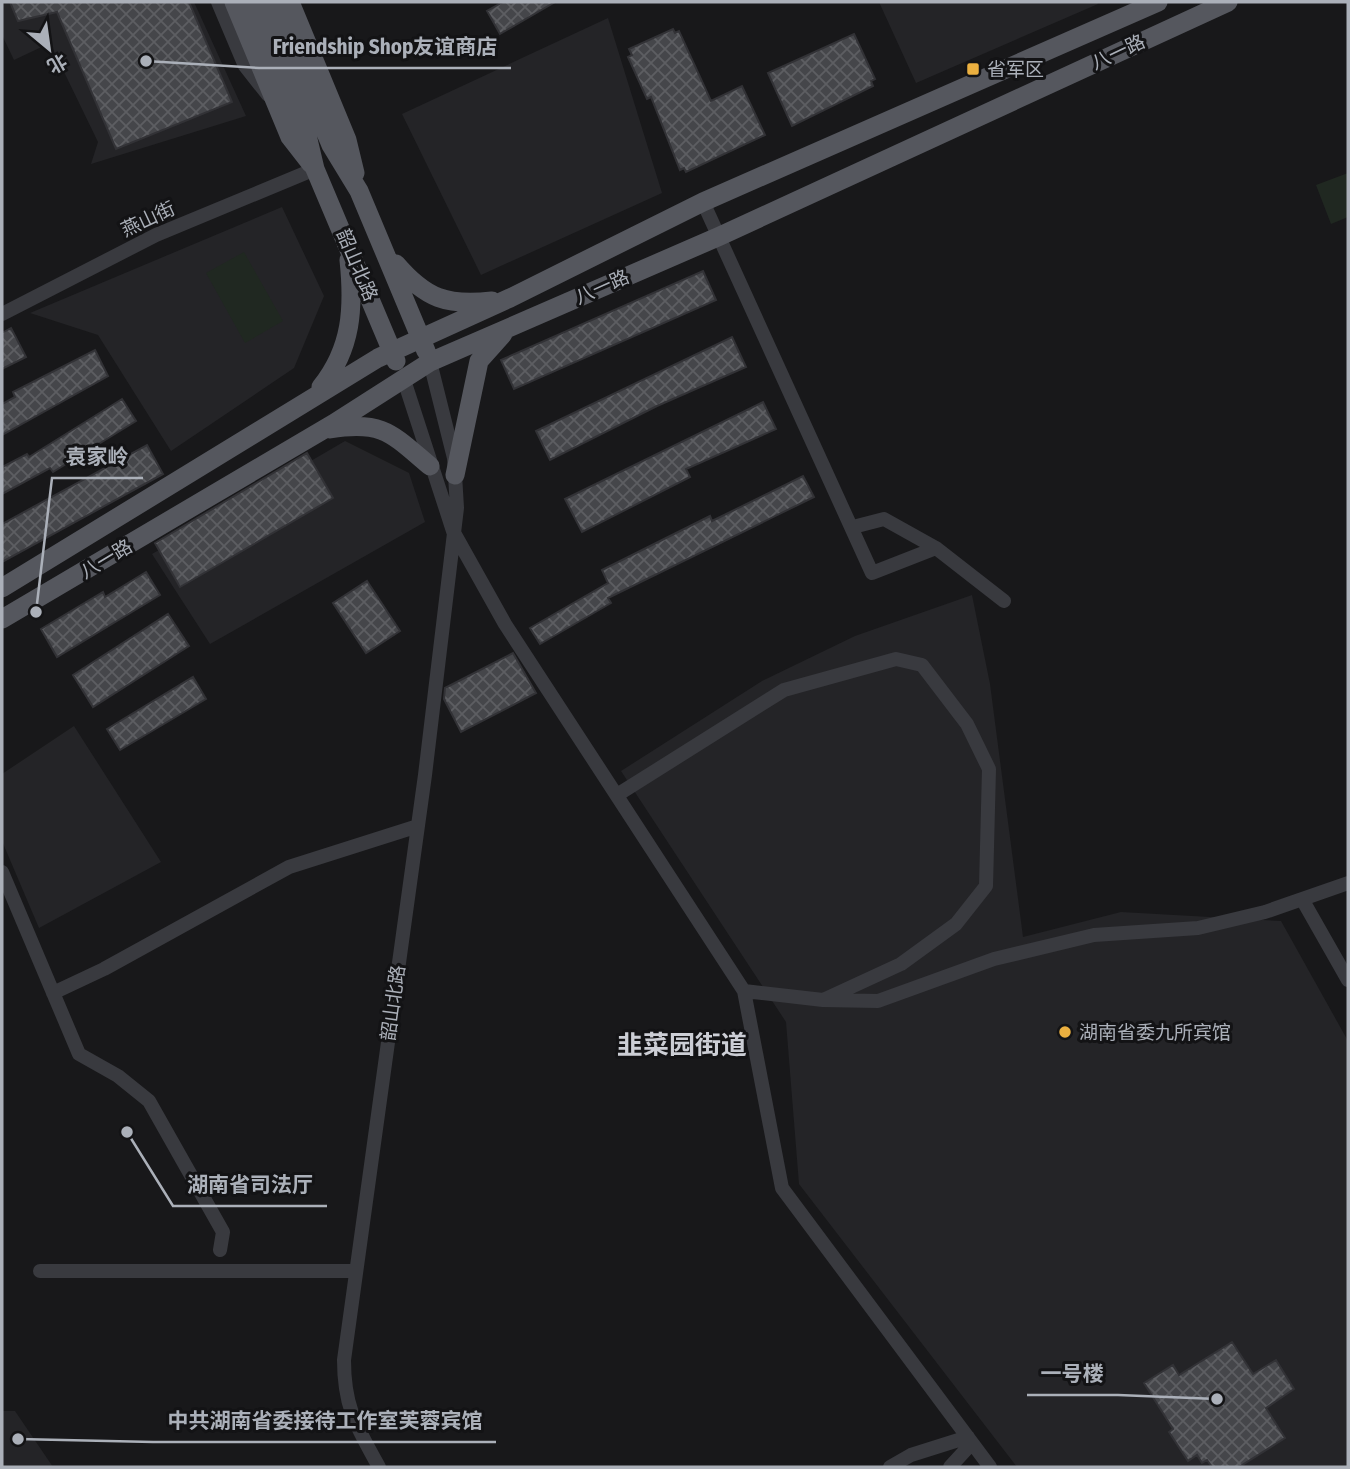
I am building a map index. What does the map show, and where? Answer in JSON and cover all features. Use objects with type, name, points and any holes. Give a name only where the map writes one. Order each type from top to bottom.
[{"type":"main road","points":[[234,2],[290,137],[315,169]]},
{"type":"main road","name":"韶山北路","points":[[252,2],[306,131],[315,169],[403,377]]},
{"type":"main road","name":"韶山北路","points":[[271,2],[331,145],[359,191],[430,362]]},
{"type":"main road","points":[[290,2],[347,140],[359,191]]},
{"type":"main road","name":"八一路","points":[[2,588],[307,400],[393,351],[510,298],[703,202],[1158,2]]},
{"type":"main road","name":"八一路","points":[[2,619],[323,430],[430,362],[720,236],[1228,2]]},
{"type":"main road","points":[[307,400],[340,359],[351,325],[351,285],[346,239]]},
{"type":"main road","points":[[386,253],[411,280],[431,296],[445,302],[510,298]]},
{"type":"main road","points":[[455,475],[478,361],[508,328]]},
{"type":"main road","points":[[323,430],[360,424],[377,427],[391,434],[430,467]]},
{"type":"street","points":[[218,2],[245,66],[279,109]]},
{"type":"street","points":[[298,2],[300,26]]},
{"type":"street","name":"燕山街","points":[[2,314],[156,235],[315,169]]},
{"type":"street","points":[[703,202],[872,573],[936,548]]},
{"type":"street","name":"韶山北路","points":[[379,1467],[349,1411],[344,1394],[344,1360],[418,826],[457,509],[454,458],[430,362]]},
{"type":"street","name":"韶山北路","points":[[403,377],[424,437],[430,467],[453,531]]},
{"type":"street","points":[[853,527],[884,519],[936,548],[1004,601]]},
{"type":"street","points":[[453,531],[505,624],[744,991],[782,1188],[990,1467]]},
{"type":"street","points":[[617,795],[784,690],[896,659],[922,665],[967,724],[989,769],[986,886],[956,924],[901,964],[823,1000]]},
{"type":"street","points":[[53,993],[104,969],[289,867],[418,826]]},
{"type":"street","points":[[2,872],[79,1054],[118,1076],[149,1101],[223,1232],[220,1250]]},
{"type":"street","points":[[744,991],[823,1000],[878,1001],[994,959],[1094,936],[1198,928],[1265,912],[1348,883]]},
{"type":"street","points":[[1302,899],[1348,980]]},
{"type":"street","points":[[40,1271],[356,1271]]},
{"type":"street","points":[[890,1467],[911,1455],[970,1440]]},
{"type":"street","points":[[950,1467],[970,1440]]},
{"type":"shaded area","points":[[2,2],[194,2],[246,116],[91,164],[98,142],[50,43],[14,60],[2,35]]},
{"type":"shaded area","points":[[879,2],[1097,2],[1098,4],[916,83]]},
{"type":"shaded area","points":[[608,18],[662,193],[481,275],[402,114]]},
{"type":"shaded area","points":[[1348,173],[1348,217],[1331,224],[1316,185]]},
{"type":"shaded area","points":[[282,207],[324,296],[294,368],[171,451],[98,335],[30,313]]},
{"type":"shaded area","points":[[244,252],[283,321],[245,343],[206,273]]},
{"type":"shaded area","points":[[345,441],[409,473],[425,522],[210,644],[152,554]]},
{"type":"shaded area","name":"湖南省委九所宾馆","points":[[972,595],[990,684],[1023,937],[1121,912],[1281,921],[1348,1041],[1348,1467],[1017,1467],[799,1184],[786,1022],[621,771],[762,681],[855,636]]},
{"type":"shaded area","points":[[74,726],[161,862],[39,928],[2,841],[2,774]]},
{"type":"shaded area","points":[[2,1411],[15,1411],[53,1467],[2,1467]]},
{"type":"building","points":[[10,2],[189,2],[232,102],[116,149],[57,12],[18,21]]},
{"type":"building","points":[[503,2],[555,2],[500,34],[487,11]]},
{"type":"building","points":[[673,29],[675,33],[679,31],[711,101],[742,86],[765,135],[686,172],[684,168],[680,170],[651,97],[647,99],[628,57],[632,55],[629,49]]},
{"type":"building","points":[[854,34],[875,79],[871,81],[873,86],[792,126],[768,73]]},
{"type":"building","points":[[703,271],[716,300],[514,389],[501,360]]},
{"type":"building","points":[[11,328],[26,357],[2,369],[2,333]]},
{"type":"building","points":[[732,337],[746,367],[657,406],[550,460],[536,431]]},
{"type":"building","points":[[95,350],[108,376],[2,435],[2,404],[15,397],[13,392]]},
{"type":"building","points":[[122,399],[136,421],[53,472],[50,468],[2,494],[2,467],[27,454],[29,457]]},
{"type":"building","points":[[763,402],[776,429],[686,469],[690,477],[582,532],[565,499]]},
{"type":"building","points":[[147,445],[163,474],[2,562],[2,524]]},
{"type":"building","points":[[307,453],[333,498],[180,587],[155,543]]},
{"type":"building","points":[[803,476],[814,497],[608,598],[611,603],[540,644],[530,628],[608,583],[602,570],[710,516],[712,521]]},
{"type":"building","points":[[146,572],[160,595],[57,657],[41,629],[103,592],[105,597]]},
{"type":"building","points":[[367,581],[400,631],[366,653],[333,603]]},
{"type":"building","points":[[168,614],[189,646],[93,707],[73,675]]},
{"type":"building","points":[[513,653],[536,693],[461,732],[444,699],[445,688]]},
{"type":"building","points":[[193,677],[206,699],[120,750],[107,729]]},
{"type":"building","points":[[1232,1342],[1253,1374],[1276,1360],[1294,1389],[1266,1408],[1285,1438],[1239,1467],[1212,1467],[1207,1460],[1202,1463],[1197,1455],[1188,1461],[1169,1432],[1173,1429],[1144,1383],[1173,1365],[1179,1375]]},
{"type":"place","name":"Friendship Shop友谊商店","points":[[146,61]]},
{"type":"place","name":"省军区","points":[[973,69]]},
{"type":"place","name":"袁家岭","points":[[36,612]]},
{"type":"place","name":"湖南省委九所宾馆","points":[[1065,1032]]},
{"type":"place","name":"湖南省司法厅","points":[[127,1132]]},
{"type":"place","name":"一号楼","points":[[1217,1399]]},
{"type":"place","name":"中共湖南省委接待工作室芙蓉宾馆","points":[[18,1439]]},
{"type":"district","name":"韭菜园街道","points":[[682,1045]]}]
